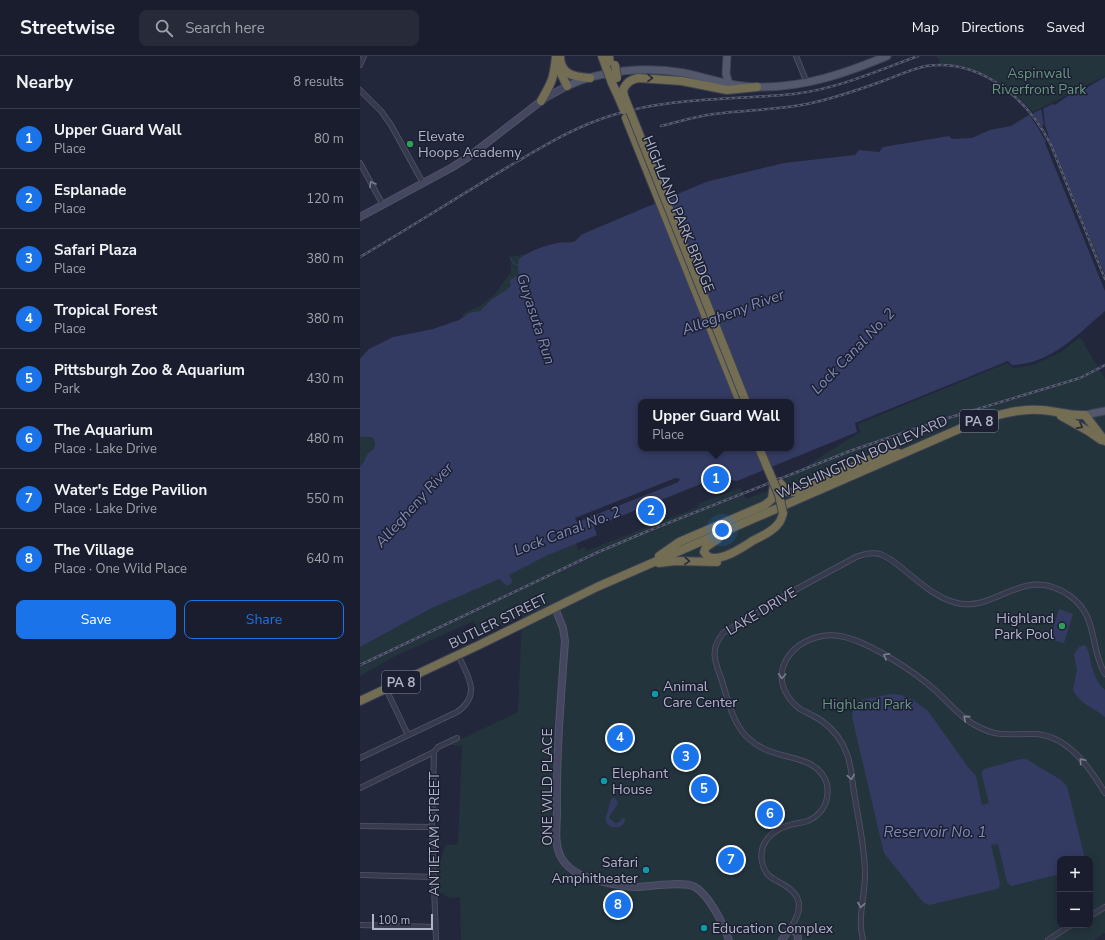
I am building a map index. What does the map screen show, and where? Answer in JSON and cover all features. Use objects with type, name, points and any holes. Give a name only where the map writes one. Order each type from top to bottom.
[{"type":"highway","points":[[602,56],[610,66]]},
{"type":"highway","name":"HIGHLAND PARK BRIDGE","points":[[609,56],[614,82],[745,399]]},
{"type":"highway","name":"HIGHLAND PARK BRIDGE","points":[[610,66],[615,56]]},
{"type":"highway","points":[[557,58],[567,73],[572,76],[590,78]]},
{"type":"highway","points":[[557,58],[570,85]]},
{"type":"highway","points":[[539,103],[552,82],[557,58]]},
{"type":"highway","points":[[567,73],[570,85]]},
{"type":"highway","points":[[621,96],[628,82],[638,78],[682,80],[727,90],[757,87]]},
{"type":"highway","name":"HIGHLAND PARK BRIDGE","points":[[621,96],[739,399]]},
{"type":"highway","name":"WASHINGTON BOULEVARD","points":[[648,564],[785,510],[909,451],[964,427],[990,418],[1025,410],[1042,410],[1072,415],[1085,415]]},
{"type":"highway","name":"PA 8","points":[[1053,412],[1105,442]]},
{"type":"highway","name":"PA 8","points":[[1085,415],[1105,442]]},
{"type":"highway","points":[[760,451],[776,483],[788,492],[795,492],[878,456],[909,451]]},
{"type":"highway","points":[[648,564],[676,561],[717,562],[729,559],[777,531],[785,520],[785,510],[765,451]]},
{"type":"highway","points":[[648,564],[678,542],[765,505],[772,499],[776,483]]},
{"type":"highway","points":[[785,510],[781,520],[774,528],[731,554],[724,557],[714,558],[705,553],[705,549],[710,543],[785,510]]},
{"type":"highway","name":"BUTLER STREET","points":[[360,701],[648,564]]},
{"type":"main road","points":[[360,217],[467,158],[539,103],[570,85],[590,78],[626,71],[653,70],[682,73],[729,84],[757,87],[784,87],[807,84],[863,66],[887,56]]},
{"type":"main road","points":[[713,80],[724,71],[727,60]]},
{"type":"main road","points":[[727,60],[726,74],[729,84]]},
{"type":"main road","points":[[1085,415],[1105,411]]},
{"type":"main road","name":"ONE WILD PLACE","points":[[555,608],[563,628],[565,641],[557,754],[557,836],[560,855],[565,864],[573,871],[591,878],[629,887],[686,885],[696,887],[719,918],[729,940]]},
{"type":"main road","points":[[782,939],[789,930],[797,932],[798,940]]},
{"type":"main road","points":[[782,939],[790,940]]},
{"type":"street","points":[[360,65],[364,56]]},
{"type":"street","points":[[796,56],[807,84]]},
{"type":"street","points":[[360,90],[381,111],[390,123],[423,183]]},
{"type":"street","points":[[360,163],[383,204]]},
{"type":"street","name":"LAKE DRIVE","points":[[789,930],[796,921],[798,914],[799,907],[797,898],[791,890],[773,880],[766,873],[762,861],[762,850],[767,839],[774,832],[785,826],[808,821],[822,810],[827,798],[827,784],[823,776],[816,768],[805,762],[766,750],[750,740],[740,729],[733,715],[714,657],[716,642],[723,633],[788,594],[851,559],[866,553],[875,553],[891,559],[930,590],[958,603],[968,604],[980,602],[1024,586],[1040,585],[1061,590],[1074,599],[1087,615],[1093,630],[1098,658],[1105,674]]},
{"type":"street","points":[[863,940],[860,923],[865,885],[864,861],[847,754],[838,736],[820,720],[794,704],[787,696],[783,686],[782,674],[785,664],[790,655],[799,645],[812,638],[828,635],[840,636],[859,642],[892,659],[919,677],[964,717],[977,726],[997,734],[1040,735],[1050,737],[1062,743],[1082,760],[1105,793]]},
{"type":"street","points":[[360,758],[457,712],[468,702],[472,687],[458,655]]},
{"type":"street","points":[[386,689],[408,735]]},
{"type":"street","points":[[360,788],[434,752],[442,745],[457,738]]},
{"type":"street","name":"ANTIETAM STREET","points":[[434,752],[432,827],[436,940]]},
{"type":"street","points":[[360,826],[432,827]]},
{"type":"street","points":[[360,876],[434,877]]},
{"type":"street","points":[[1093,914],[1105,907]]},
{"type":"street","points":[[360,925],[435,927]]},
{"type":"street","points":[[1048,940],[1066,928]]},
{"type":"green space","name":"Aspinwall Riverfront Park","points":[[936,56],[1105,56],[1105,76],[1033,112],[1013,93],[992,78],[968,68],[941,64]]},
{"type":"green space","points":[[526,254],[525,266],[515,296],[465,319],[462,314],[480,306],[496,293],[511,272],[510,257]]},
{"type":"green space","name":"Highland Park","points":[[1080,337],[1105,379],[1105,933],[1094,940],[461,940],[460,897],[450,898],[438,891],[437,867],[446,845],[458,844],[462,746],[449,745],[518,712],[522,616],[482,636],[474,621],[395,656],[360,676],[360,647],[432,608],[488,583],[499,579],[512,582],[509,575],[548,555],[576,543],[578,550],[585,547],[586,551],[698,507],[700,503],[740,488],[746,499],[767,491],[860,432],[858,424],[1007,363],[1013,368],[1033,365],[1061,352]]},
{"type":"green space","points":[[360,437],[372,437],[375,446],[360,466]]},
{"type":"water","points":[[1105,77],[1105,311],[1063,347],[1039,360],[1012,365],[1008,361],[855,423],[857,432],[737,481],[731,480],[728,473],[594,527],[597,535],[548,555],[509,575],[513,582],[507,586],[499,579],[432,608],[360,647],[360,466],[375,446],[372,437],[360,437],[360,359],[369,349],[393,337],[433,329],[459,320],[469,313],[480,311],[491,300],[511,286],[510,280],[519,275],[519,259],[532,251],[557,243],[573,242],[583,234],[706,182],[784,163],[855,155],[859,150],[879,152],[883,147],[949,136],[952,139],[972,138],[990,130],[1011,126],[1027,116],[1053,104],[1055,105],[1072,93],[1081,91]],"holes":[[[676,478],[678,482],[577,522],[576,518]]]},
{"type":"water","name":"Highland Park Pool","points":[[1059,609],[1073,614],[1064,643],[1050,639]]},
{"type":"water","points":[[1085,645],[1089,652],[1096,679],[1105,690],[1105,717],[1083,702],[1073,690],[1077,670],[1074,654],[1079,647]]},
{"type":"water","name":"Reservoir No. 1","points":[[891,694],[901,695],[913,700],[928,711],[976,776],[982,805],[989,803],[982,776],[984,769],[1026,759],[1061,780],[1067,786],[1084,856],[1057,856],[1057,875],[1011,886],[1007,882],[998,844],[991,845],[1000,883],[999,888],[929,905],[923,902],[884,853],[852,717],[854,706],[861,700]]},
{"type":"water","points":[[614,797],[618,802],[609,818],[615,823],[618,823],[623,818],[625,819],[624,823],[619,827],[609,826],[606,819],[610,801]]},
{"type":"pier","points":[[1043,106],[1045,125],[1050,140],[1105,274],[1105,291],[1045,143],[1046,142],[1028,113],[1032,112],[1042,126],[1044,125],[1041,109]]},
{"type":"pier","points":[[676,478],[680,479],[678,482],[577,522],[575,518]]},
{"type":"waterway","name":"Guyasuta Run","points":[[510,257],[513,263],[518,265]]},
{"type":"railway","points":[[360,257],[541,148],[576,129],[600,119],[635,109],[680,102],[810,92],[857,79],[918,56]]},
{"type":"railway","points":[[661,126],[707,115],[784,108],[817,102],[855,91],[926,66],[946,65],[966,68],[984,75],[1000,85],[1030,112],[1041,128],[1051,145],[1105,279]]},
{"type":"railway","points":[[360,665],[596,553],[648,531],[850,451],[935,422],[1080,378],[1105,365]]},
{"type":"place","name":"Elevate Hoops Academy","points":[[410,144]]},
{"type":"place","name":"Upper Guard Wall","points":[[716,479]]},
{"type":"place","name":"Esplanade","points":[[651,511]]},
{"type":"place","name":"Highland Park Pool","points":[[1062,626]]},
{"type":"place","name":"Animal Care Center","points":[[655,694]]},
{"type":"place","name":"Tropical Forest","points":[[620,738]]},
{"type":"place","name":"Safari Plaza","points":[[686,757]]},
{"type":"place","name":"Elephant House","points":[[604,781]]},
{"type":"place","name":"Pittsburgh Zoo & Aquarium","points":[[704,789]]},
{"type":"place","name":"The Aquarium","points":[[770,814]]},
{"type":"place","name":"Water's Edge Pavilion","points":[[731,860]]},
{"type":"place","name":"Safari Amphitheater","points":[[646,870]]},
{"type":"place","name":"The Village","points":[[618,905]]},
{"type":"place","name":"Education Complex","points":[[704,928]]},
{"type":"water label","name":"Allegheny River","points":[[733,312]]},
{"type":"water label","name":"Lock Canal No. 2","points":[[853,351]]},
{"type":"water label","name":"Allegheny River","points":[[414,505]]},
{"type":"water label","name":"Lock Canal No. 2","points":[[567,531]]}]
